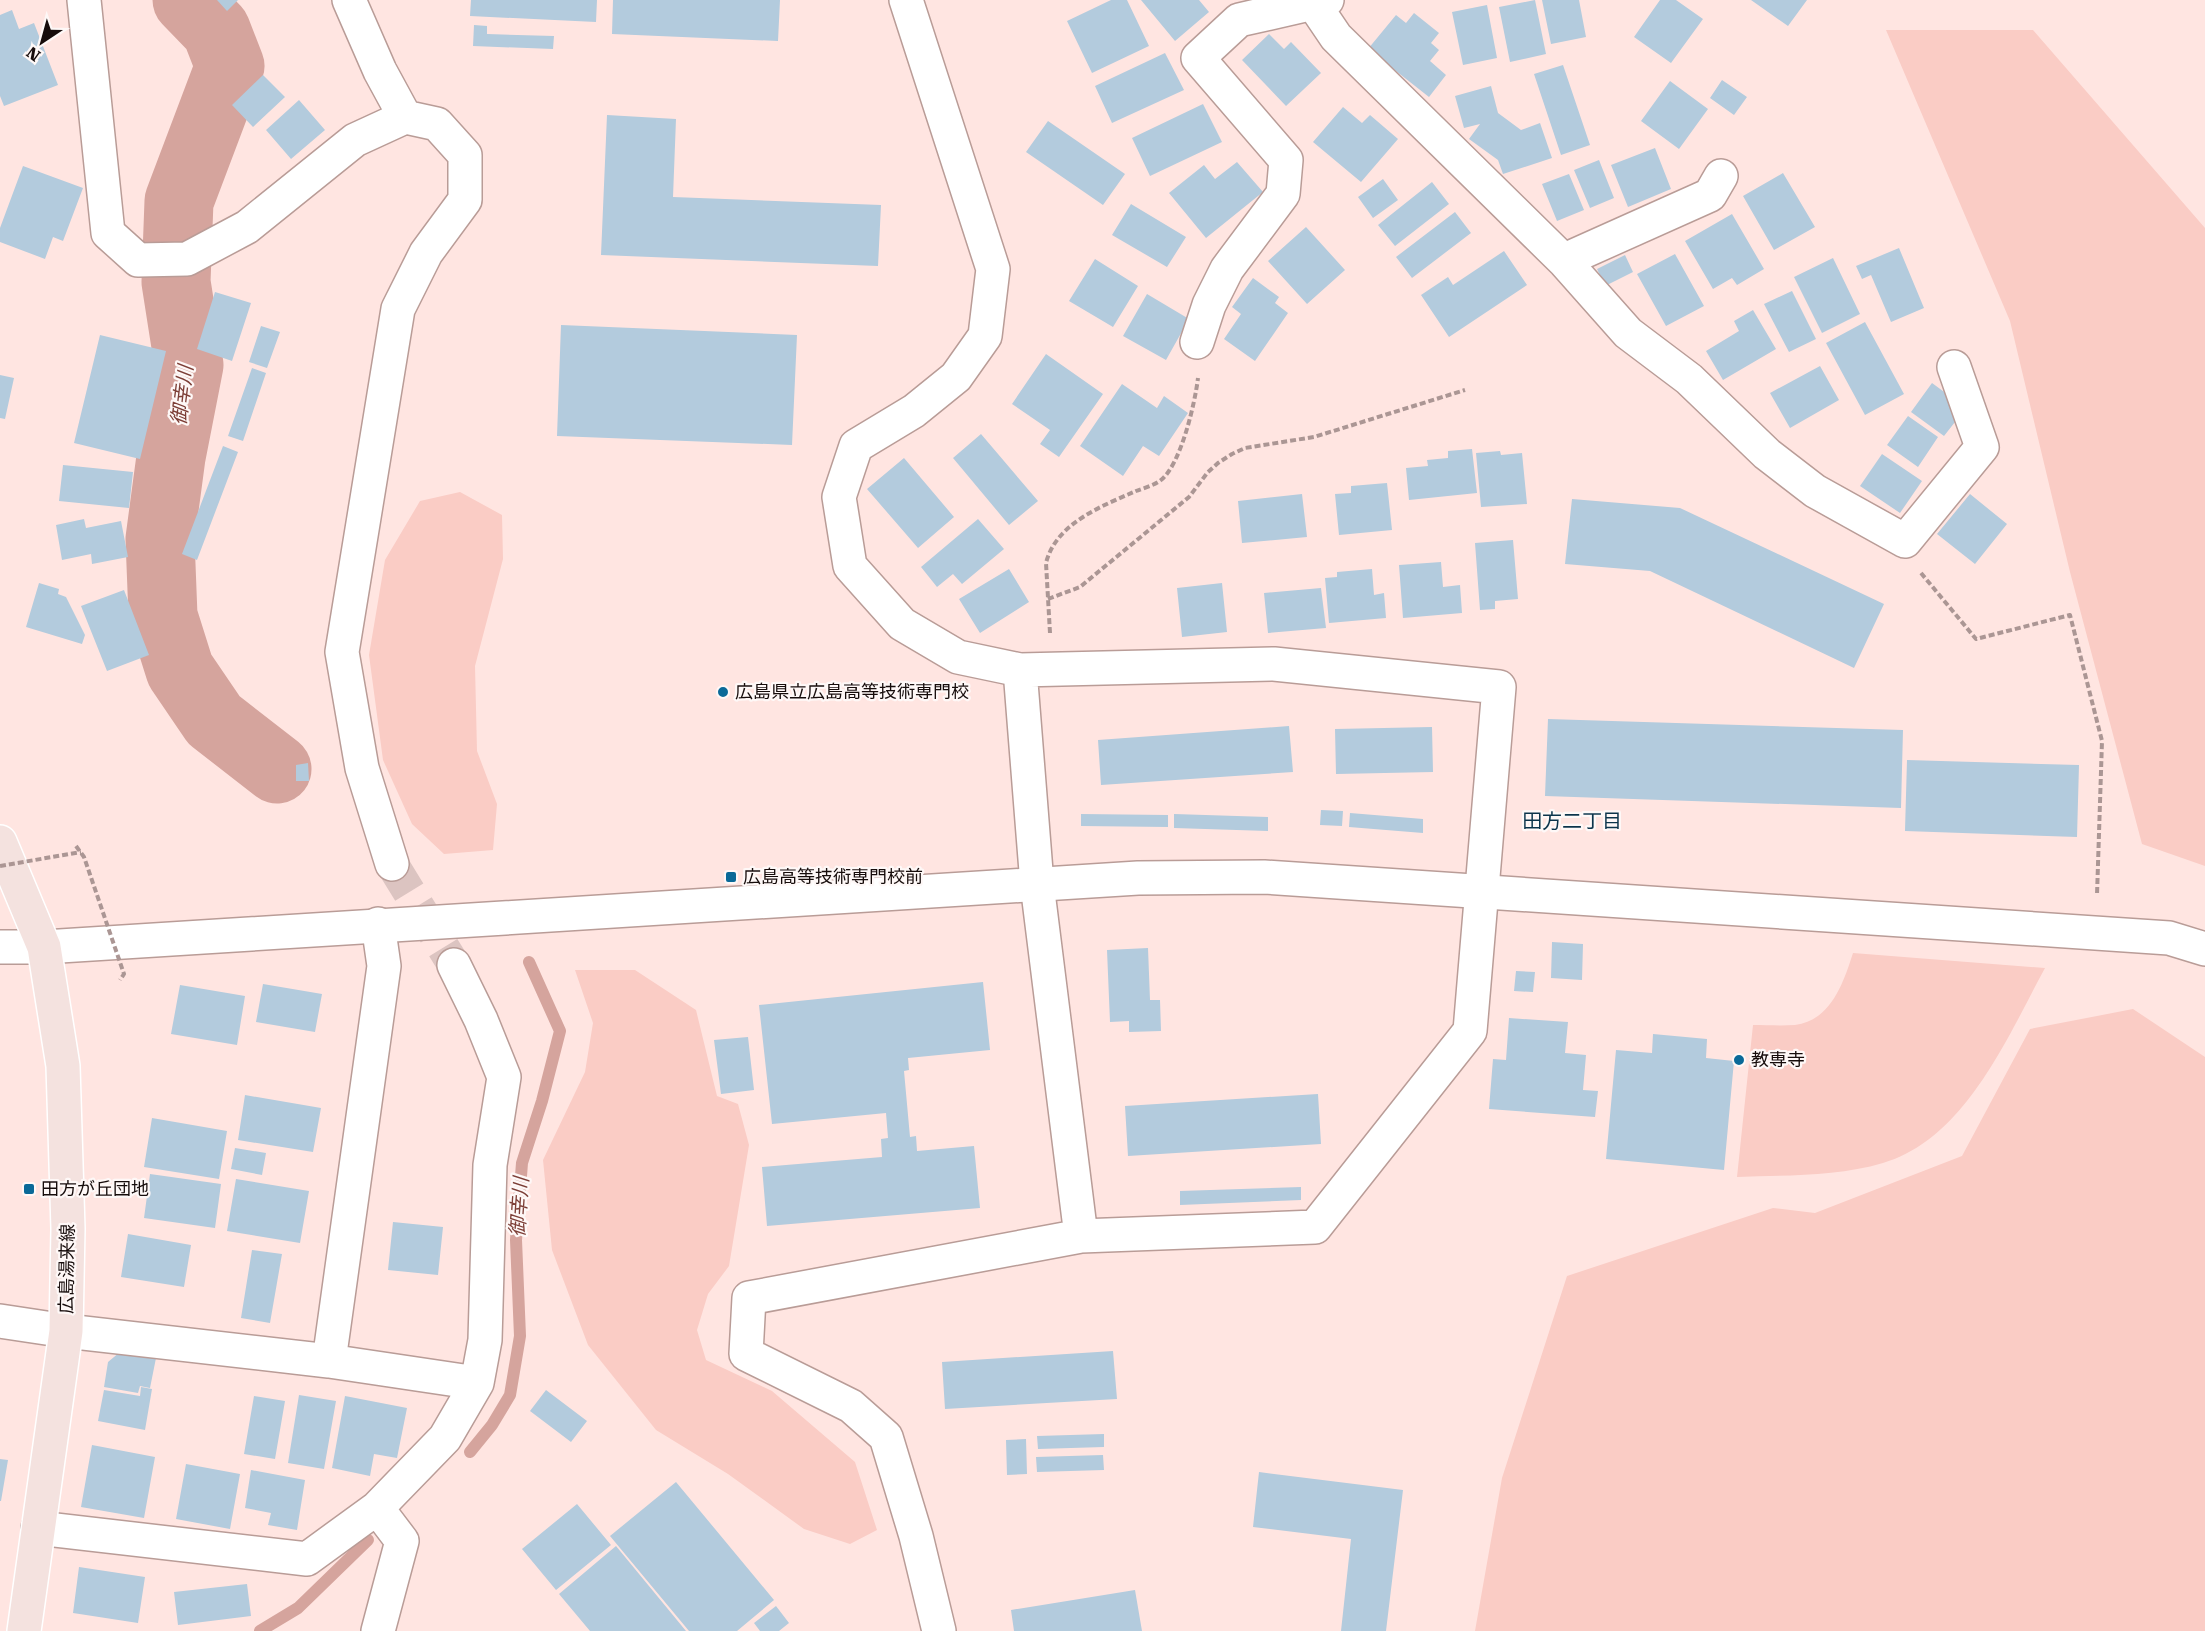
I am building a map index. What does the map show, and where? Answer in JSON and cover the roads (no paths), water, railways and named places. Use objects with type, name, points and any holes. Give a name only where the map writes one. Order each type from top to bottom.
[{"type":"main road","name":"広島湯来線","points":[[0,842],[44,946],[63,1066],[68,1229],[66,1331],[24,1631]]},
{"type":"street","points":[[349,0],[380,71],[405,117]]},
{"type":"street","points":[[906,0],[993,269],[985,336],[956,377],[914,411],[856,446],[839,497],[849,566],[902,624],[958,657],[1020,670],[1274,664],[1499,687],[1470,1031],[1314,1227],[1081,1236],[749,1298],[746,1354],[851,1406],[886,1437],[916,1536],[939,1631]]},
{"type":"street","points":[[1197,342],[1209,305],[1227,269],[1283,194],[1286,160],[1198,58],[1239,20],[1258,7],[1320,2],[1336,37],[1565,262],[1628,333],[1689,379],[1767,454],[1815,491],[1905,541],[1982,447],[1954,367]]},
{"type":"street","points":[[87,3],[108,233],[138,260],[175,260],[247,227],[355,140],[405,117],[437,124],[465,155],[465,200],[426,253],[398,309],[342,652],[362,768],[392,864]]},
{"type":"street","points":[[1565,262],[1710,195],[1721,176]]},
{"type":"street","points":[[1020,670],[1036,884],[1081,1236]]},
{"type":"street","points":[[0,947],[1138,878],[1264,877],[2169,938],[2205,949]]},
{"type":"street","points":[[329,1361],[384,966],[378,924]]},
{"type":"street","points":[[38,1528],[307,1559],[376,1508],[445,1438],[477,1383],[485,1340],[490,1165],[504,1077],[481,1020],[454,965]]},
{"type":"street","points":[[0,1321],[66,1331],[329,1361],[477,1383]]},
{"type":"street","points":[[376,1508],[402,1541],[378,1631]]},
{"type":"waterway","name":"御幸川","points":[[187,0],[216,30],[230,66],[179,201],[176,282],[189,365],[171,457],[160,539],[163,616],[180,670],[214,720],[277,769]]},
{"type":"waterway","name":"御幸川","points":[[470,1452],[492,1425],[510,1395],[520,1336],[516,1240],[522,1163],[542,1101],[560,1031],[529,962]]},
{"type":"waterway","name":"御幸川","points":[[260,1631],[298,1608],[368,1540]]},
{"type":"tunnel","points":[[392,864],[454,965]]},
{"type":"place","name":"広島県立広島高等技術専門校","points":[[723,692]]},
{"type":"place","name":"広島高等技術専門校前","points":[[731,877]]},
{"type":"place","name":"教専寺","points":[[1739,1060]]},
{"type":"place","name":"田方が丘団地","points":[[29,1189]]},
{"type":"district","name":"田方二丁目","points":[[1572,821]]}]
